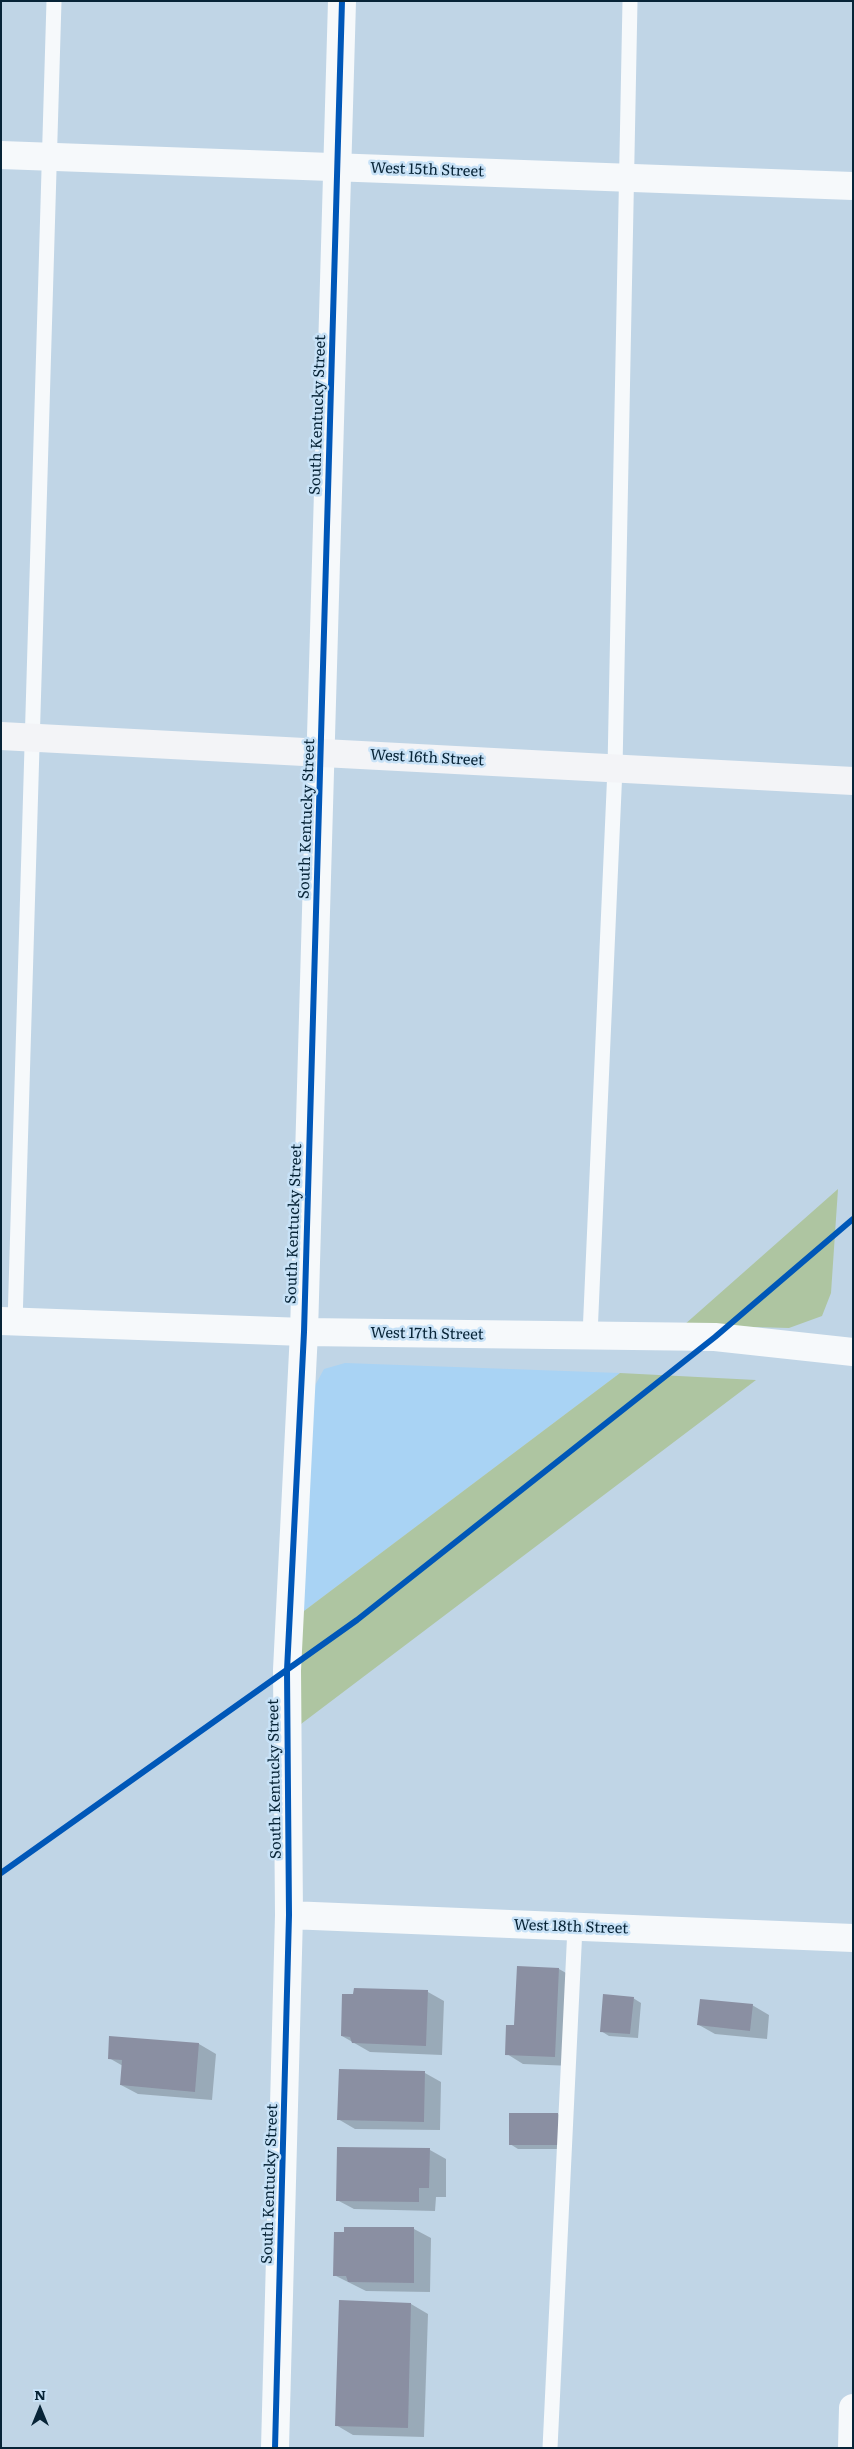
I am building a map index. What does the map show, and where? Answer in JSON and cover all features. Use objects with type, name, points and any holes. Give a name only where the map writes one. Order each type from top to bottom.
[{"type":"main road","name":"West 16th Street","points":[[1,736],[853,781]]},
{"type":"street","name":"South Kentucky Street","points":[[275,2448],[289,1915],[287,1670],[304,1332],[342,1]]},
{"type":"street","name":"West 15th Street","points":[[1,155],[853,186]]},
{"type":"street","name":"West 17th Street","points":[[8,1322],[304,1332],[715,1337],[853,1352]]},
{"type":"street","name":"West 18th Street","points":[[289,1915],[853,1938]]},
{"type":"street","points":[[852,2448],[853,2408]]},
{"type":"lane","points":[[8,1322],[32,738],[54,1]]},
{"type":"lane","points":[[590,1335],[614,768],[630,1]]},
{"type":"lane","points":[[550,2448],[575,1927]]},
{"type":"shaded area","points":[[345,1363],[620,1373],[300,1614],[312,1391],[324,1369]]},
{"type":"green space","points":[[838,1189],[831,1293],[822,1316],[789,1328],[684,1325]]},
{"type":"green space","points":[[620,1373],[756,1380],[301,1724],[300,1614]]},
{"type":"building","points":[[517,1966],[559,1968],[555,2057],[505,2055],[506,2025],[514,2025]]},
{"type":"building","points":[[354,1988],[428,1990],[426,2046],[352,2043],[350,2037],[341,2036],[342,1994],[353,1994]]},
{"type":"building","points":[[603,1994],[634,1997],[630,2034],[600,2032]]},
{"type":"building","points":[[700,1999],[753,2004],[750,2031],[697,2025]]},
{"type":"building","points":[[109,2036],[199,2043],[195,2092],[120,2085],[122,2060],[108,2059]]},
{"type":"building","points":[[339,2069],[425,2071],[424,2122],[337,2120]]},
{"type":"building","points":[[509,2113],[558,2113],[558,2145],[509,2145]]},
{"type":"building","points":[[337,2147],[430,2148],[429,2188],[419,2188],[419,2202],[336,2201]]},
{"type":"building","points":[[344,2227],[414,2227],[414,2283],[348,2282],[346,2276],[333,2276],[334,2232],[344,2232]]},
{"type":"building","points":[[339,2300],[411,2303],[408,2428],[335,2426]]},
{"type":"cycle path","points":[[275,2448],[289,1915],[287,1670],[304,1332],[342,1]]},
{"type":"cycle path","points":[[1,1873],[357,1620],[715,1337],[853,1219]]}]
